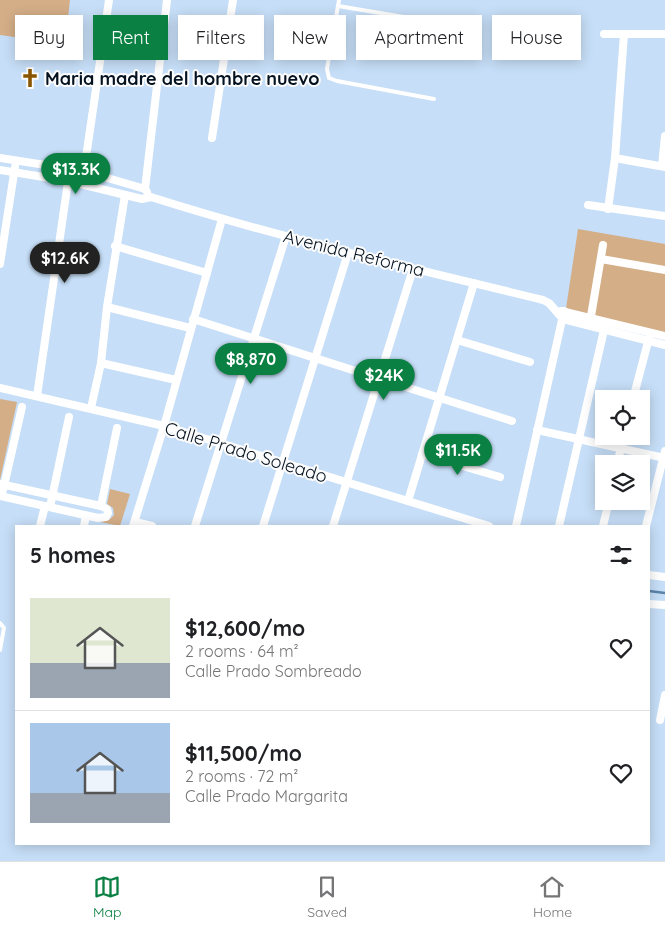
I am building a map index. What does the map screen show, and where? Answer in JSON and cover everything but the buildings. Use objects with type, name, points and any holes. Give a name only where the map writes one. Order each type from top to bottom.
[{"type":"street","points":[[84,171],[109,0]]},
{"type":"street","points":[[151,197],[145,188],[167,0]]},
{"type":"street","points":[[212,138],[233,0]]},
{"type":"street","points":[[604,34],[665,34]]},
{"type":"street","points":[[608,208],[615,158],[624,34]]},
{"type":"street","points":[[615,158],[663,166],[665,136]]},
{"type":"street","points":[[0,158],[70,168],[145,188]]},
{"type":"street","points":[[0,264],[15,160]]},
{"type":"street","points":[[37,396],[70,168]]},
{"type":"street","name":"Avenida Reforma","points":[[0,170],[68,181],[142,199],[151,197],[222,220],[348,253],[543,300],[549,303],[554,310],[564,315],[590,322],[665,336]]},
{"type":"street","points":[[91,408],[101,363],[106,307],[125,195]]},
{"type":"street","points":[[588,205],[665,216]]},
{"type":"street","points":[[134,524],[164,426],[190,328],[222,220]]},
{"type":"street","points":[[195,525],[286,236]]},
{"type":"street","points":[[590,322],[603,245]]},
{"type":"street","points":[[116,246],[207,273]]},
{"type":"street","points":[[264,525],[348,253]]},
{"type":"street","points":[[601,259],[665,270]]},
{"type":"street","points":[[333,525],[413,269]]},
{"type":"street","points":[[408,501],[474,283]]},
{"type":"street","points":[[106,307],[190,328]]},
{"type":"street","points":[[516,525],[564,315]]},
{"type":"street","points":[[193,319],[512,421]]},
{"type":"street","name":"Avenida Reforma","points":[[590,322],[604,330],[665,345]]},
{"type":"street","points":[[559,525],[604,330]]},
{"type":"street","points":[[635,390],[648,341],[652,333]]},
{"type":"street","points":[[457,340],[530,362]]},
{"type":"street","points":[[101,363],[176,380]]},
{"type":"street","name":"Calle Prado Soleado","points":[[0,388],[164,426],[486,525]]},
{"type":"street","points":[[2,485],[101,506],[107,509],[108,513],[106,516],[98,518],[1,496],[2,485],[22,406]]},
{"type":"street","points":[[40,525],[52,495],[69,417]]},
{"type":"street","points":[[101,506],[117,428]]},
{"type":"street","points":[[538,430],[664,456],[646,525]]},
{"type":"street","points":[[619,455],[622,445]]},
{"type":"street","points":[[422,454],[500,476]]},
{"type":"street","points":[[603,525],[607,510]]},
{"type":"street","points":[[84,525],[86,516]]},
{"type":"street","points":[[650,575],[665,577]]},
{"type":"street","points":[[650,604],[665,605]]},
{"type":"street","points":[[660,720],[665,695]]},
{"type":"lane","points":[[339,0],[327,69],[329,78],[336,81],[434,99]]},
{"type":"lane","points":[[338,6],[392,15]]},
{"type":"lane","points":[[0,623],[4,628],[0,650]]},
{"type":"shaded area","points":[[0,0],[70,0],[68,15],[15,15],[15,37],[0,35]]},
{"type":"shaded area","points":[[578,229],[665,244],[665,338],[565,315]]},
{"type":"shaded area","points":[[0,399],[17,402],[0,480]]},
{"type":"shaded area","points":[[110,489],[130,494],[120,525],[100,522],[109,520],[114,515],[113,508],[107,504]]},
{"type":"waterway","points":[[650,591],[665,593]]},
{"type":"place","name":"Maria madre del hombre nuevo","points":[[30,78]]}]
